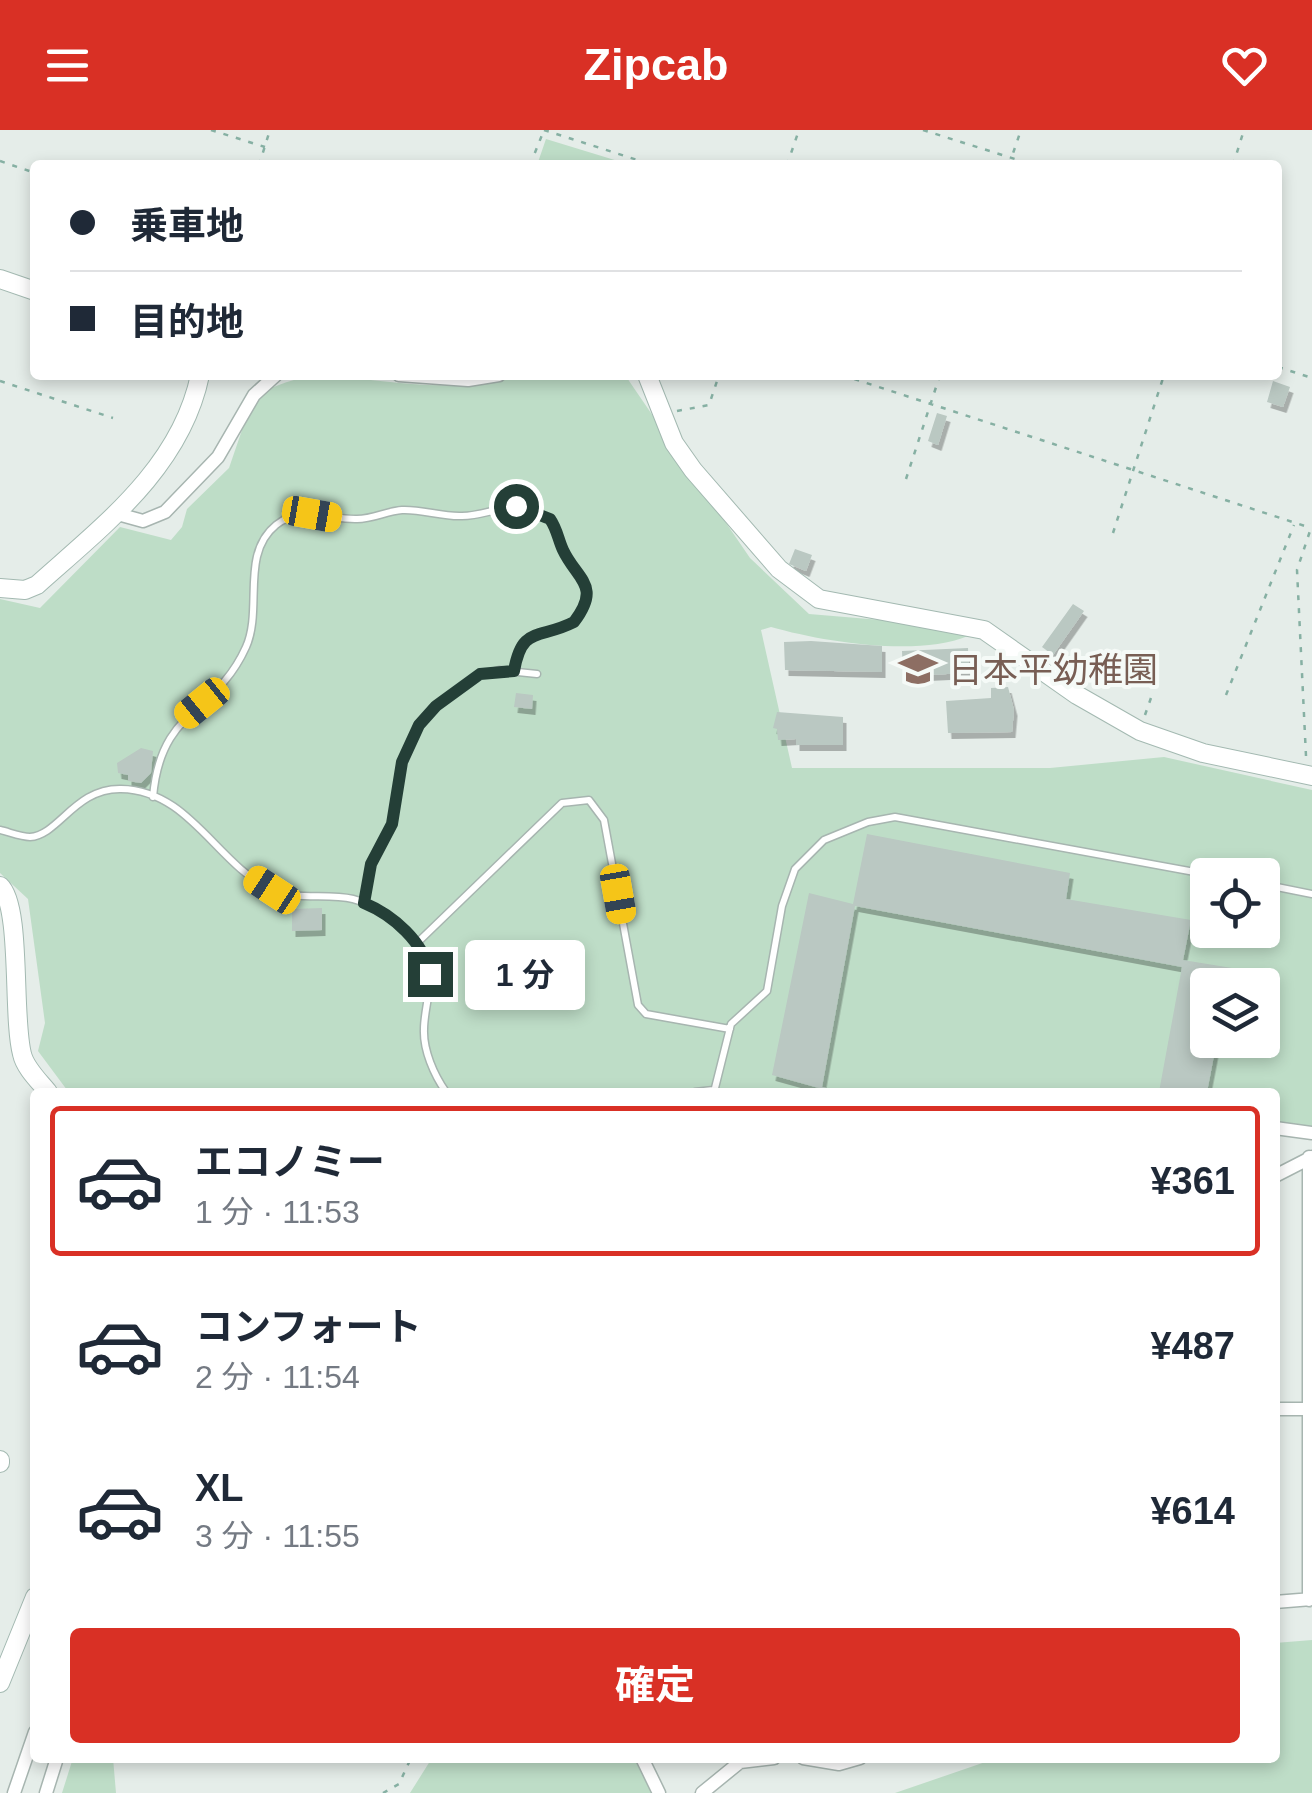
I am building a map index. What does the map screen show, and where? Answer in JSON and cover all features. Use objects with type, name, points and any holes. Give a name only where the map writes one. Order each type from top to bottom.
[{"type":"street","points":[[0,280],[30,289]]},
{"type":"street","points":[[0,588],[24,590],[37,585],[114,514],[176,445],[199,380]]},
{"type":"street","points":[[114,514],[142,521],[165,512],[218,458],[254,394],[270,380]]},
{"type":"street","points":[[649,380],[661,414],[692,470],[798,586],[836,606],[984,630],[1094,705],[1140,730],[1203,753],[1310,776]]},
{"type":"street","points":[[0,886],[10,894],[14,914],[11,940],[22,1056],[45,1088]]},
{"type":"street","points":[[1280,1129],[1312,1134]]},
{"type":"street","points":[[1280,1173],[1310,1157],[1311,1599],[1280,1602]]},
{"type":"street","points":[[1280,1409],[1310,1409]]},
{"type":"street","points":[[0,1683],[30,1609]]},
{"type":"street","points":[[14,1793],[30,1747]]},
{"type":"street","points":[[46,1793],[55,1763]]},
{"type":"street","points":[[644,1763],[658,1793]]},
{"type":"street","points":[[702,1793],[736,1763]]},
{"type":"lane","points":[[154,797],[156,763],[168,740],[182,719],[223,686],[246,646],[253,624],[256,556],[275,525],[289,518],[312,514],[366,519],[415,510],[462,516],[516,506],[550,519],[563,550],[586,579],[587,596],[574,622],[526,638],[518,649],[514,671]]},
{"type":"lane","points":[[364,903],[371,864],[392,824],[402,762],[419,725],[436,706],[480,674],[537,674]]},
{"type":"lane","points":[[0,830],[29,837],[43,833],[74,804],[96,792],[122,788],[154,797],[197,823],[242,870],[272,890],[364,903],[404,930],[426,956],[430,974],[424,1032],[430,1062],[444,1088]]},
{"type":"lane","points":[[416,944],[562,803],[589,800],[604,820],[638,1006],[646,1014],[730,1029]]},
{"type":"lane","points":[[714,1088],[730,1029],[766,991],[782,906],[795,869],[824,840],[868,822],[895,817],[1190,871]]},
{"type":"lane","points":[[1280,888],[1312,894]]},
{"type":"path","points":[[211,130],[265,148]]},
{"type":"path","points":[[261,160],[270,130]]},
{"type":"path","points":[[532,160],[544,130],[637,160]]},
{"type":"path","points":[[789,160],[798,130]]},
{"type":"path","points":[[923,130],[1018,160]]},
{"type":"path","points":[[1011,158],[1020,130]]},
{"type":"path","points":[[1235,160],[1244,130]]},
{"type":"path","points":[[0,162],[30,171]]},
{"type":"path","points":[[1282,368],[1312,378]]},
{"type":"path","points":[[661,414],[709,405],[717,380]]},
{"type":"path","points":[[857,380],[1311,526],[1297,570],[1310,776]]},
{"type":"path","points":[[906,479],[938,380]]},
{"type":"path","points":[[1112,533],[1162,380]]},
{"type":"path","points":[[0,381],[112,418]]},
{"type":"path","points":[[1226,695],[1295,522]]},
{"type":"path","points":[[1140,730],[1152,696]]},
{"type":"path","points":[[1304,720],[1312,720]]},
{"type":"path","points":[[384,1793],[399,1784],[409,1763]]},
{"type":"green space","points":[[546,139],[615,160],[539,160]]},
{"type":"green space","points":[[296,380],[431,385],[488,380],[628,380],[750,558],[809,614],[917,623],[968,636],[924,646],[898,646],[843,642],[771,627],[761,630],[792,768],[1050,768],[1164,757],[1312,790],[1312,1130],[1280,1127],[1280,1088],[66,1088],[38,1051],[45,1023],[28,899],[0,873],[0,599],[40,608],[120,527],[171,540],[182,527],[187,509],[229,468],[254,395]]},
{"type":"green space","points":[[1312,1640],[1312,1793],[895,1793],[982,1763],[1280,1763],[1280,1643]]},
{"type":"green space","points":[[71,1763],[113,1763],[116,1793],[62,1793]]},
{"type":"green space","points":[[429,1763],[637,1763],[652,1793],[410,1793]]},
{"type":"building","points":[[1273,381],[1290,387],[1283,407],[1267,402]]},
{"type":"building","points":[[937,413],[947,416],[938,445],[928,441]]},
{"type":"building","points":[[795,549],[812,555],[806,571],[789,564]]},
{"type":"building","points":[[1073,604],[1084,611],[1053,655],[1042,647]]},
{"type":"building","points":[[784,642],[882,646],[882,672],[785,670]]},
{"type":"building","points":[[968,648],[969,673],[903,676],[902,651]]},
{"type":"building","points":[[1008,687],[1014,710],[1012,732],[948,733],[946,701],[991,698],[991,688]]},
{"type":"building","points":[[516,693],[533,695],[532,709],[514,707]]},
{"type":"building","points":[[777,712],[843,717],[843,745],[796,745],[796,739],[778,740],[777,729],[773,728]]},
{"type":"building","points":[[141,748],[153,751],[151,773],[141,783],[128,781],[128,775],[118,773],[117,763]]},
{"type":"building","points":[[867,834],[1070,873],[1066,899],[1190,920],[1183,960],[1232,968],[1190,968],[1190,1058],[1214,1058],[1208,1088],[1160,1088],[1182,967],[855,906],[822,1087],[826,1088],[819,1088],[772,1075],[809,893],[853,904]]},
{"type":"building","points":[[322,908],[322,930],[292,931],[292,909]]},
{"type":"place","name":"日本平幼稚園","points":[[918,669]]},
{"type":"route","points":[[430,974],[426,956],[404,930],[364,903],[371,864],[392,824],[402,762],[419,725],[436,706],[480,674],[514,671],[518,649],[526,638],[574,622],[587,596],[586,579],[563,550],[550,519],[516,506]]}]
